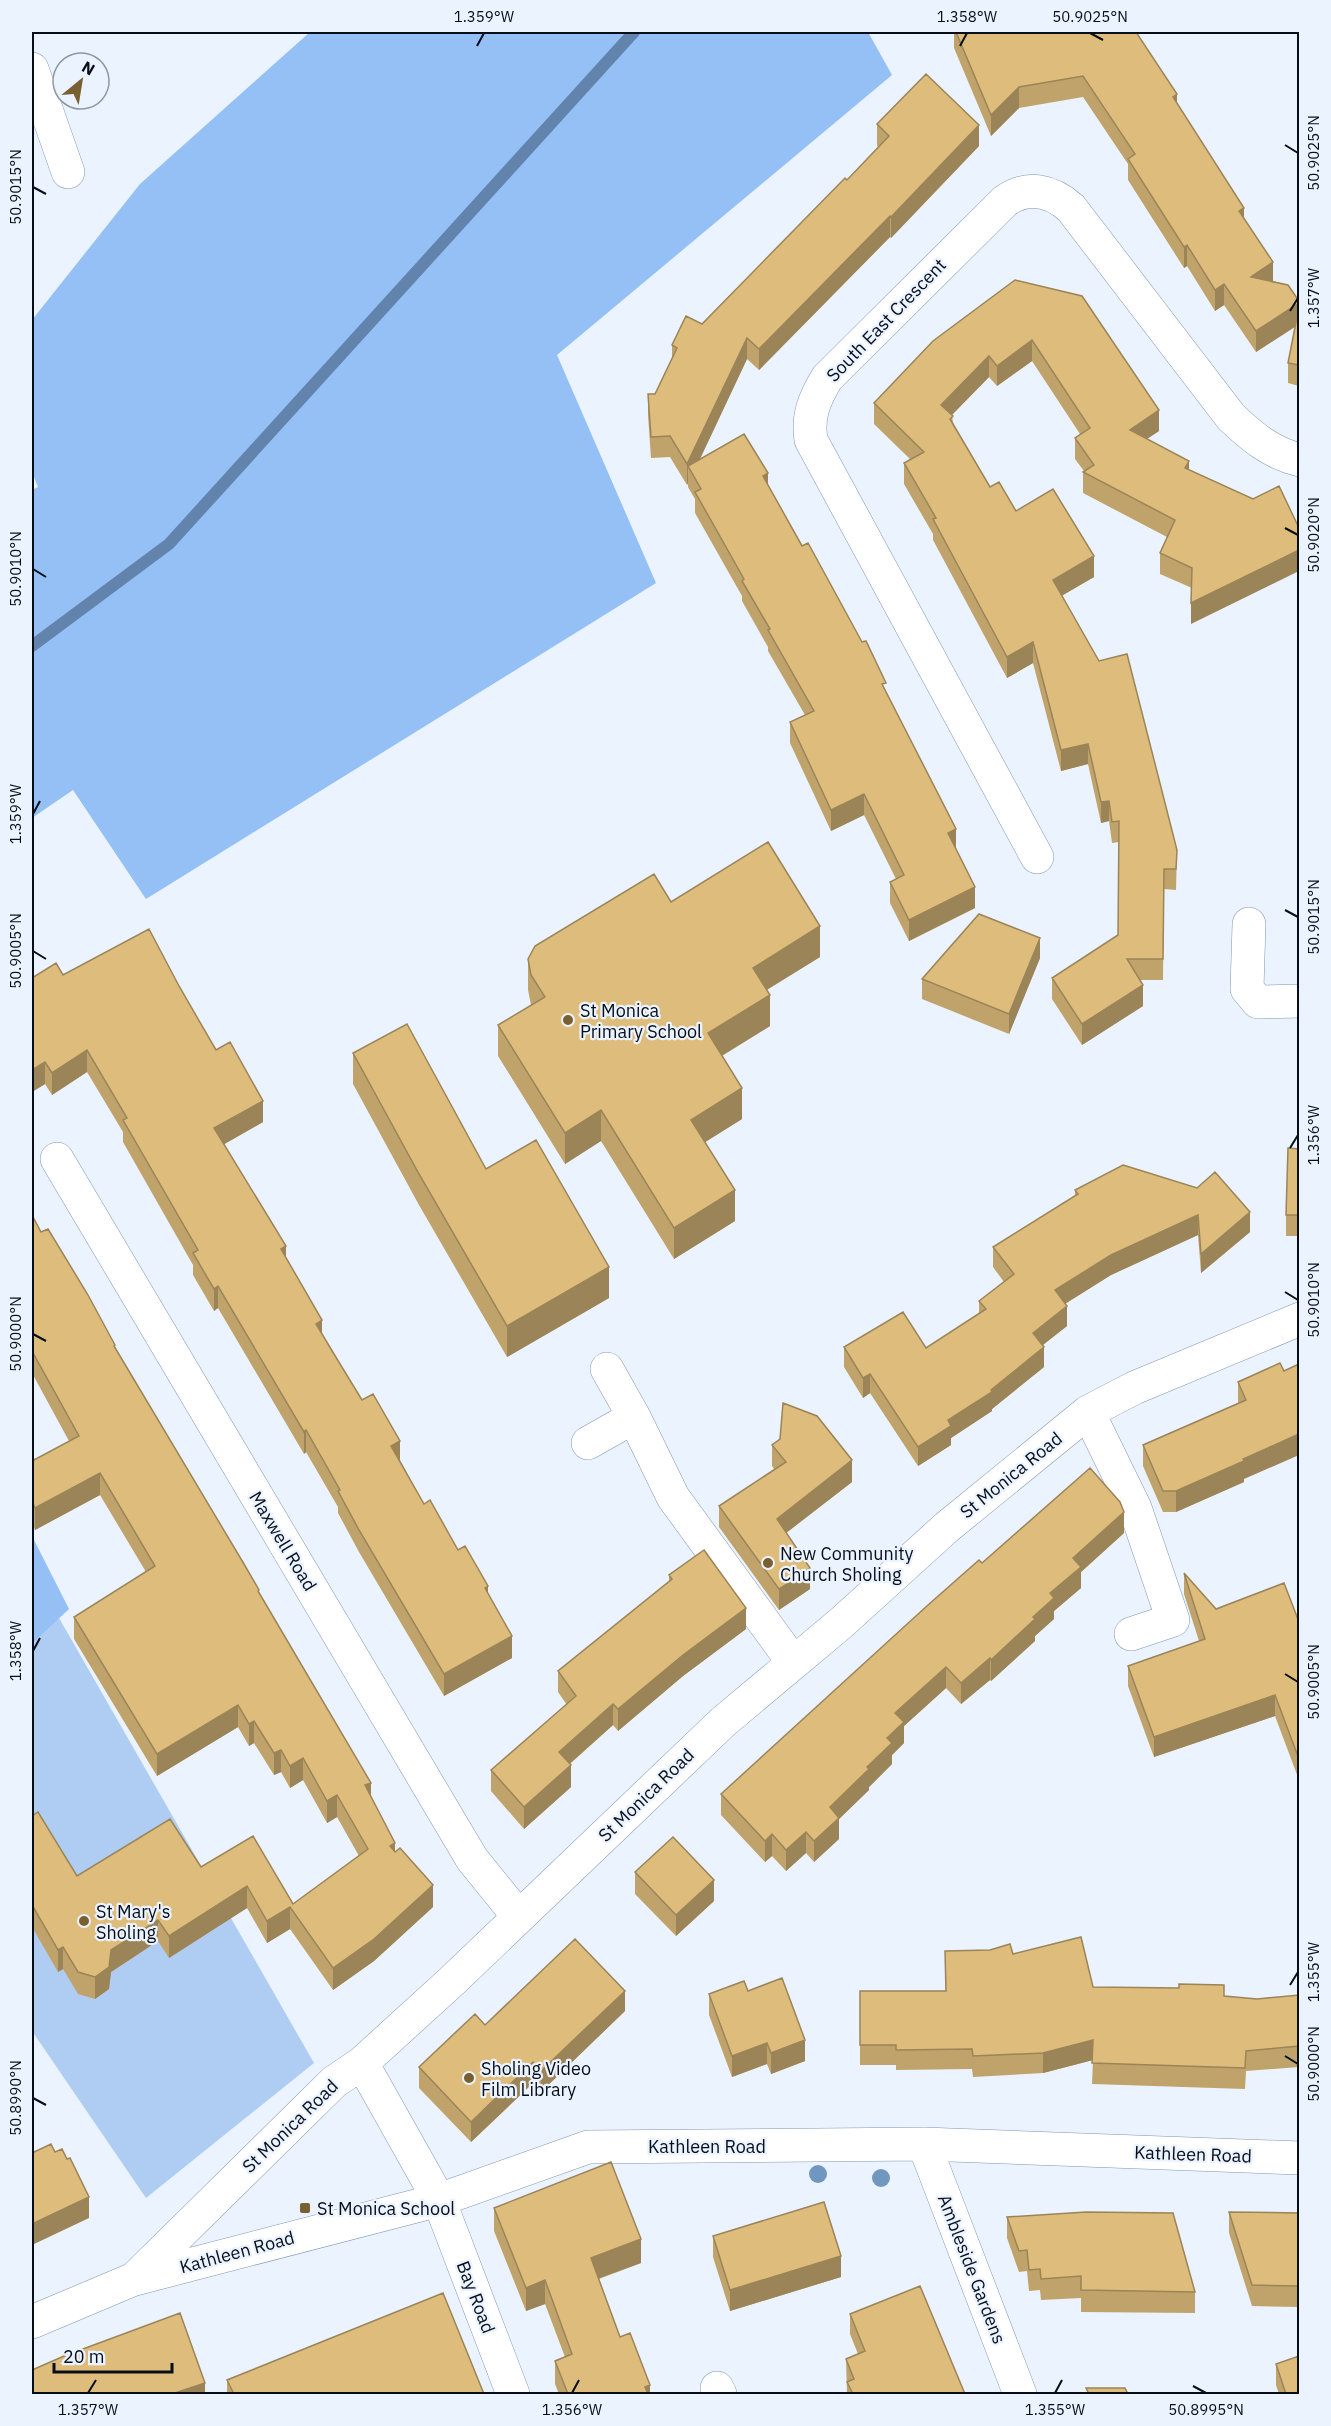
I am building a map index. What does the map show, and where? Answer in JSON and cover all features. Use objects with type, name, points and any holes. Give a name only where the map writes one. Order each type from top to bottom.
[{"type":"street","points":[[32,69],[68,172]]},
{"type":"street","name":"South East Crescent","points":[[1037,857],[811,440],[810,416],[827,378],[1005,201],[1022,192],[1041,191],[1057,197],[1071,208],[1231,417],[1263,445],[1281,455],[1299,460]]},
{"type":"street","points":[[1249,924],[1247,989],[1258,1002],[1299,1001]]},
{"type":"street","name":"Maxwell Road","points":[[57,1159],[472,1859],[492,1887],[519,1917]]},
{"type":"street","name":"St Monica Road","points":[[32,2322],[134,2279],[334,2082],[362,2062],[519,1917],[723,1722],[840,1624],[947,1527],[1088,1412],[1134,1388],[1299,1319]]},
{"type":"street","points":[[606,1369],[634,1417],[673,1497],[793,1662]]},
{"type":"street","points":[[1088,1412],[1136,1508],[1173,1620],[1131,1634]]},
{"type":"street","points":[[588,1443],[634,1417]]},
{"type":"street","name":"Bay Road","points":[[362,2062],[438,2200],[513,2394]]},
{"type":"street","name":"Kathleen Road","points":[[134,2279],[438,2200],[588,2147],[924,2144],[1299,2158]]},
{"type":"street","name":"Ambleside Gardens","points":[[924,2144],[1020,2394]]},
{"type":"shaded area","points":[[310,32],[868,32],[892,75],[557,355],[656,583],[146,899],[73,790],[32,818],[32,490],[38,487],[32,472],[32,320],[140,184]]},
{"type":"shaded area","points":[[32,1536],[69,1609],[32,1644]]},
{"type":"shaded area","points":[[59,1618],[314,2063],[146,2198],[32,2031],[32,1644]]},
{"type":"building","points":[[956,32],[1136,32],[1177,94],[1173,97],[1244,208],[1239,211],[1273,262],[1251,277],[1288,285],[1299,303],[1256,331],[1224,284],[1215,290],[1187,245],[1184,247],[1128,159],[1135,154],[1083,76],[1019,87],[991,115]]},
{"type":"building","points":[[926,74],[979,125],[759,349],[747,338],[687,464],[670,436],[651,437],[648,394],[655,394],[677,348],[672,345],[686,316],[702,324],[845,178],[847,180],[889,136],[877,124]]},
{"type":"building","points":[[1015,280],[1082,296],[1159,410],[1130,430],[1189,461],[1185,468],[1253,499],[1279,486],[1299,528],[1299,550],[1191,603],[1192,568],[1160,553],[1175,520],[1083,472],[1094,465],[1075,438],[1090,428],[1032,340],[997,366],[989,356],[941,405],[953,416],[950,419],[990,487],[999,482],[1016,511],[1053,489],[1094,556],[1053,580],[1099,661],[1127,654],[1177,850],[1176,869],[1164,869],[1163,959],[1127,959],[1143,985],[1082,1024],[1052,978],[1118,935],[1119,821],[1112,822],[1109,801],[1101,802],[1088,744],[1061,750],[1033,642],[1007,657],[933,519],[936,518],[904,463],[924,452],[874,403],[933,341]]},
{"type":"building","points":[[1299,307],[1299,365],[1288,363]]},
{"type":"building","points":[[744,434],[768,473],[763,476],[802,546],[808,543],[862,642],[866,641],[886,683],[882,684],[956,829],[948,833],[975,887],[909,920],[890,882],[904,875],[864,794],[831,810],[790,722],[814,711],[695,492],[701,489],[688,466]]},
{"type":"building","points":[[768,842],[820,926],[753,968],[770,995],[708,1033],[742,1088],[691,1120],[735,1190],[674,1228],[601,1110],[565,1133],[498,1025],[545,997],[531,975],[528,959],[535,946],[654,874],[671,902]]},
{"type":"building","points":[[979,914],[1040,938],[1009,1014],[922,979]]},
{"type":"building","points":[[149,929],[216,1050],[230,1042],[263,1101],[214,1128],[286,1246],[281,1249],[322,1320],[316,1324],[362,1400],[373,1394],[400,1441],[391,1446],[424,1504],[430,1500],[458,1550],[465,1546],[488,1586],[485,1588],[512,1636],[444,1674],[359,1530],[338,1491],[340,1490],[306,1430],[304,1432],[218,1286],[214,1289],[193,1253],[198,1250],[123,1120],[127,1118],[87,1050],[52,1073],[45,1062],[32,1070],[32,978],[56,963],[63,975]]},
{"type":"building","points":[[407,1024],[486,1169],[536,1140],[609,1267],[507,1326],[419,1174],[353,1053]]},
{"type":"building","points":[[1288,1148],[1299,1149],[1299,1215],[1286,1215]]},
{"type":"building","points":[[1123,1165],[1197,1188],[1215,1172],[1250,1212],[1201,1254],[1198,1215],[1111,1255],[1055,1290],[1067,1306],[1033,1333],[1044,1347],[991,1390],[992,1392],[948,1420],[951,1426],[918,1447],[870,1374],[863,1378],[844,1347],[903,1312],[926,1348],[986,1309],[979,1301],[1014,1274],[993,1247],[1078,1194],[1075,1190]]},
{"type":"building","points":[[32,1215],[41,1232],[48,1229],[88,1295],[114,1346],[371,1783],[365,1785],[395,1843],[390,1846],[395,1852],[400,1848],[433,1885],[374,1939],[333,1968],[290,1907],[267,1921],[247,1886],[169,1936],[158,1920],[111,1950],[109,1967],[95,1977],[78,1972],[63,1947],[58,1950],[32,1905],[32,1816],[38,1812],[77,1876],[170,1819],[201,1867],[253,1836],[293,1904],[368,1849],[337,1795],[327,1801],[303,1758],[290,1766],[281,1750],[274,1753],[254,1721],[249,1724],[238,1705],[157,1754],[74,1617],[155,1566],[100,1473],[35,1508],[32,1501],[32,1461],[79,1436],[32,1351]]},
{"type":"building","points":[[1280,1363],[1284,1371],[1299,1364],[1299,1434],[1176,1491],[1163,1491],[1143,1445],[1246,1400],[1238,1382]]},
{"type":"building","points":[[783,1403],[817,1416],[852,1460],[777,1519],[810,1568],[779,1589],[719,1506],[786,1462],[772,1445],[780,1439]]},
{"type":"building","points":[[1090,1468],[1120,1502],[1124,1512],[1073,1558],[1081,1567],[1050,1593],[1054,1598],[991,1660],[990,1658],[961,1683],[946,1667],[895,1713],[904,1722],[887,1738],[892,1743],[830,1807],[839,1818],[814,1841],[806,1832],[786,1850],[772,1834],[765,1841],[721,1794],[928,1605],[979,1560],[982,1563]]},
{"type":"building","points":[[704,1550],[746,1608],[683,1655],[618,1709],[613,1704],[559,1752],[571,1765],[524,1807],[491,1770],[576,1696],[558,1671],[672,1579],[669,1575]]},
{"type":"building","points":[[1184,1573],[1216,1609],[1284,1583],[1299,1622],[1299,1759],[1275,1695],[1154,1737],[1128,1666],[1205,1639]]},
{"type":"building","points":[[673,1837],[714,1880],[676,1915],[635,1872]]},
{"type":"building","points":[[1081,1937],[1093,1987],[1179,1988],[1179,1984],[1224,1985],[1224,1996],[1257,1999],[1299,1995],[1299,2046],[1246,2051],[1245,2068],[1092,2063],[1093,2040],[1043,2053],[973,2056],[972,2049],[896,2050],[896,2045],[860,2045],[860,1991],[946,1991],[945,1951],[990,1950],[1010,1944],[1013,1954]]},
{"type":"building","points":[[575,1939],[625,1991],[541,2071],[533,2062],[471,2122],[419,2067],[475,2014],[485,2025]]},
{"type":"building","points":[[782,1978],[805,2040],[771,2053],[767,2043],[732,2056],[709,1994],[744,1981],[748,1991]]},
{"type":"building","points":[[51,2144],[55,2152],[62,2149],[67,2159],[70,2158],[89,2197],[32,2224],[32,2153]]},
{"type":"building","points":[[611,2162],[641,2239],[591,2258],[620,2337],[630,2333],[650,2385],[645,2387],[648,2394],[568,2394],[555,2361],[572,2354],[545,2280],[526,2288],[494,2208]]},
{"type":"building","points":[[824,2202],[841,2256],[730,2290],[713,2236]]},
{"type":"building","points":[[1086,2212],[1173,2213],[1195,2292],[1081,2290],[1081,2276],[1041,2279],[1040,2269],[1029,2270],[1027,2250],[1019,2251],[1007,2217]]},
{"type":"building","points":[[1229,2212],[1299,2213],[1299,2286],[1252,2285]]},
{"type":"building","points":[[920,2286],[965,2394],[853,2394],[847,2382],[854,2379],[846,2359],[865,2351],[850,2314]]},
{"type":"building","points":[[443,2293],[484,2394],[234,2394],[227,2380]]},
{"type":"building","points":[[180,2313],[205,2383],[172,2394],[32,2394],[32,2370]]},
{"type":"building","points":[[1299,2356],[1299,2394],[1286,2394],[1276,2364]]},
{"type":"building","points":[[1086,2388],[1125,2388],[1128,2394],[1089,2394]]},
{"type":"waterway","points":[[32,646],[169,544],[634,32]]},
{"type":"place","name":"St Monica Primary School","points":[[568,1020]]},
{"type":"place","name":"New Community Church Sholing","points":[[768,1563]]},
{"type":"place","name":"St Mary's Sholing","points":[[84,1921]]},
{"type":"place","name":"Sholing Video Film Library","points":[[469,2078]]},
{"type":"place","name":"St Monica School","points":[[305,2208]]}]
